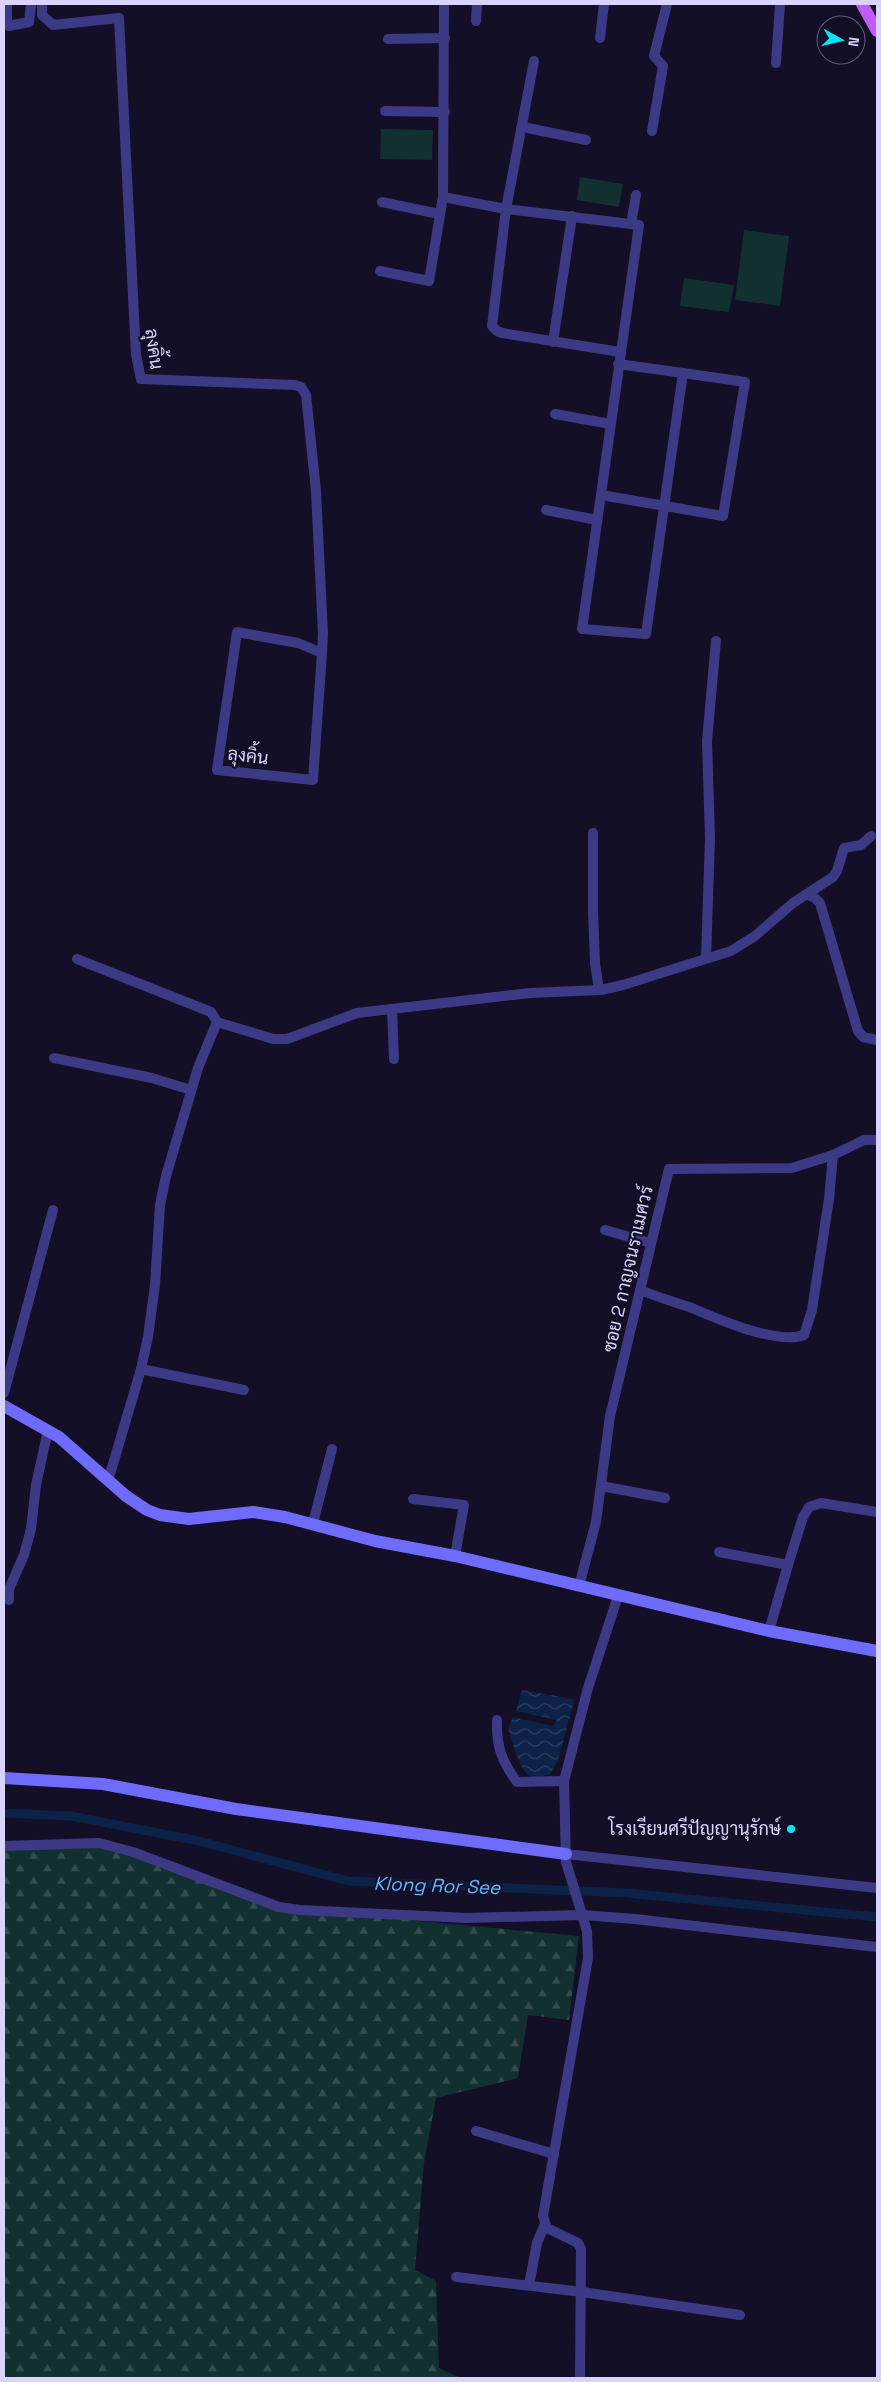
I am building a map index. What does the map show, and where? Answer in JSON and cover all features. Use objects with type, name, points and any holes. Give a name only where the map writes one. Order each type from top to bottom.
[{"type":"main road","points":[[862,4],[877,31]]},
{"type":"street","points":[[7,4],[6,21],[9,26],[29,22],[31,4]]},
{"type":"street","name":"ลุงคิ้น","points":[[42,4],[42,15],[53,25],[118,18],[136,355],[141,379],[296,385],[305,392],[316,491],[322,587],[322,653],[313,780],[217,770],[237,632],[298,642],[322,653]]},
{"type":"street","points":[[380,271],[429,281],[443,196],[445,112],[444,4]]},
{"type":"street","points":[[476,21],[477,4]]},
{"type":"street","points":[[600,38],[604,4]]},
{"type":"street","points":[[652,131],[664,66],[654,56],[667,4]]},
{"type":"street","points":[[776,63],[780,4]]},
{"type":"street","points":[[388,39],[445,38]]},
{"type":"street","points":[[534,61],[506,209],[492,326],[496,332],[620,352]]},
{"type":"street","points":[[385,111],[445,112]]},
{"type":"street","points":[[523,127],[586,140]]},
{"type":"street","points":[[631,224],[636,195]]},
{"type":"street","points":[[443,196],[506,209],[639,226],[582,629],[646,634],[683,373]]},
{"type":"street","points":[[382,202],[439,214]]},
{"type":"street","points":[[553,342],[572,216]]},
{"type":"street","points":[[601,495],[723,516],[745,382],[618,364]]},
{"type":"street","points":[[555,414],[610,424]]},
{"type":"street","points":[[546,510],[597,520]]},
{"type":"street","points":[[706,958],[710,848],[707,741],[716,642]]},
{"type":"street","points":[[593,834],[595,963],[599,990]]},
{"type":"street","points":[[77,959],[211,1012],[217,1022],[273,1039],[287,1039],[357,1012],[538,992],[599,990],[638,981],[732,951],[793,903],[808,895],[835,874],[844,848],[861,845],[871,836]]},
{"type":"street","points":[[808,895],[816,898],[820,903],[858,1031],[863,1037],[877,1040]]},
{"type":"street","points":[[392,1009],[394,1059]]},
{"type":"street","points":[[108,1481],[141,1369],[154,1292],[162,1191],[191,1090],[206,1044],[217,1022]]},
{"type":"street","points":[[54,1058],[152,1078],[191,1090]]},
{"type":"street","name":"ซอย 2 กาญจนราเมศวร์","points":[[579,1586],[596,1522],[610,1416],[668,1170],[792,1168],[832,1155],[864,1140],[877,1140]]},
{"type":"street","points":[[640,1290],[733,1326],[780,1336],[804,1335],[812,1310],[829,1199],[832,1155]]},
{"type":"street","points":[[4,1393],[53,1210]]},
{"type":"street","points":[[605,1230],[651,1244]]},
{"type":"street","points":[[141,1369],[244,1390]]},
{"type":"street","points":[[4,1406],[48,1430],[139,1506],[167,1517],[189,1519],[253,1512],[313,1523],[375,1540],[455,1556],[769,1631],[877,1651]]},
{"type":"street","points":[[9,1600],[9,1589],[24,1555],[32,1529],[36,1485],[48,1430]]},
{"type":"street","points":[[313,1523],[332,1449]]},
{"type":"street","points":[[601,1486],[665,1498]]},
{"type":"street","points":[[413,1499],[464,1505],[455,1556]]},
{"type":"street","points":[[769,1631],[803,1517],[809,1507],[821,1504],[877,1512]]},
{"type":"street","points":[[719,1552],[788,1565]]},
{"type":"street","points":[[580,2378],[581,2249],[578,2243],[555,2233],[545,2224],[543,2216],[588,1958],[587,1930],[566,1858],[564,1781],[588,1688],[618,1596]]},
{"type":"street","points":[[497,1720],[498,1748],[507,1768],[517,1782],[564,1781]]},
{"type":"street","points":[[4,1778],[103,1784],[236,1809],[566,1858],[877,1888]]},
{"type":"street","points":[[4,1846],[100,1843],[133,1852],[279,1907],[300,1910],[466,1918],[582,1913],[877,1947]]},
{"type":"street","points":[[476,2131],[554,2154]]},
{"type":"street","points":[[529,2285],[537,2242],[545,2224]]},
{"type":"street","points":[[456,2277],[582,2292],[740,2315]]},
{"type":"green space","points":[[381,129],[433,130],[432,160],[380,159]]},
{"type":"green space","points":[[580,177],[623,184],[619,207],[577,200]]},
{"type":"green space","points":[[744,230],[789,236],[780,306],[735,300]]},
{"type":"green space","points":[[684,278],[734,285],[729,312],[680,306]]},
{"type":"green space","points":[[4,1846],[117,1847],[300,1910],[579,1936],[569,2020],[528,2015],[518,2078],[436,2098],[424,2163],[415,2270],[436,2281],[439,2368],[461,2378],[4,2378]]},
{"type":"water","points":[[522,1690],[573,1699],[574,1702],[558,1760],[550,1774],[537,1778],[525,1772],[521,1765],[508,1727],[513,1717],[553,1726],[557,1720],[516,1711]]},
{"type":"waterway","name":"Klong Ror See","points":[[4,1813],[71,1816],[199,1841],[348,1881],[627,1893],[877,1917]]},
{"type":"place","name":"โรงเรียนศรีปัญญานุรักษ์","points":[[791,1829]]}]
